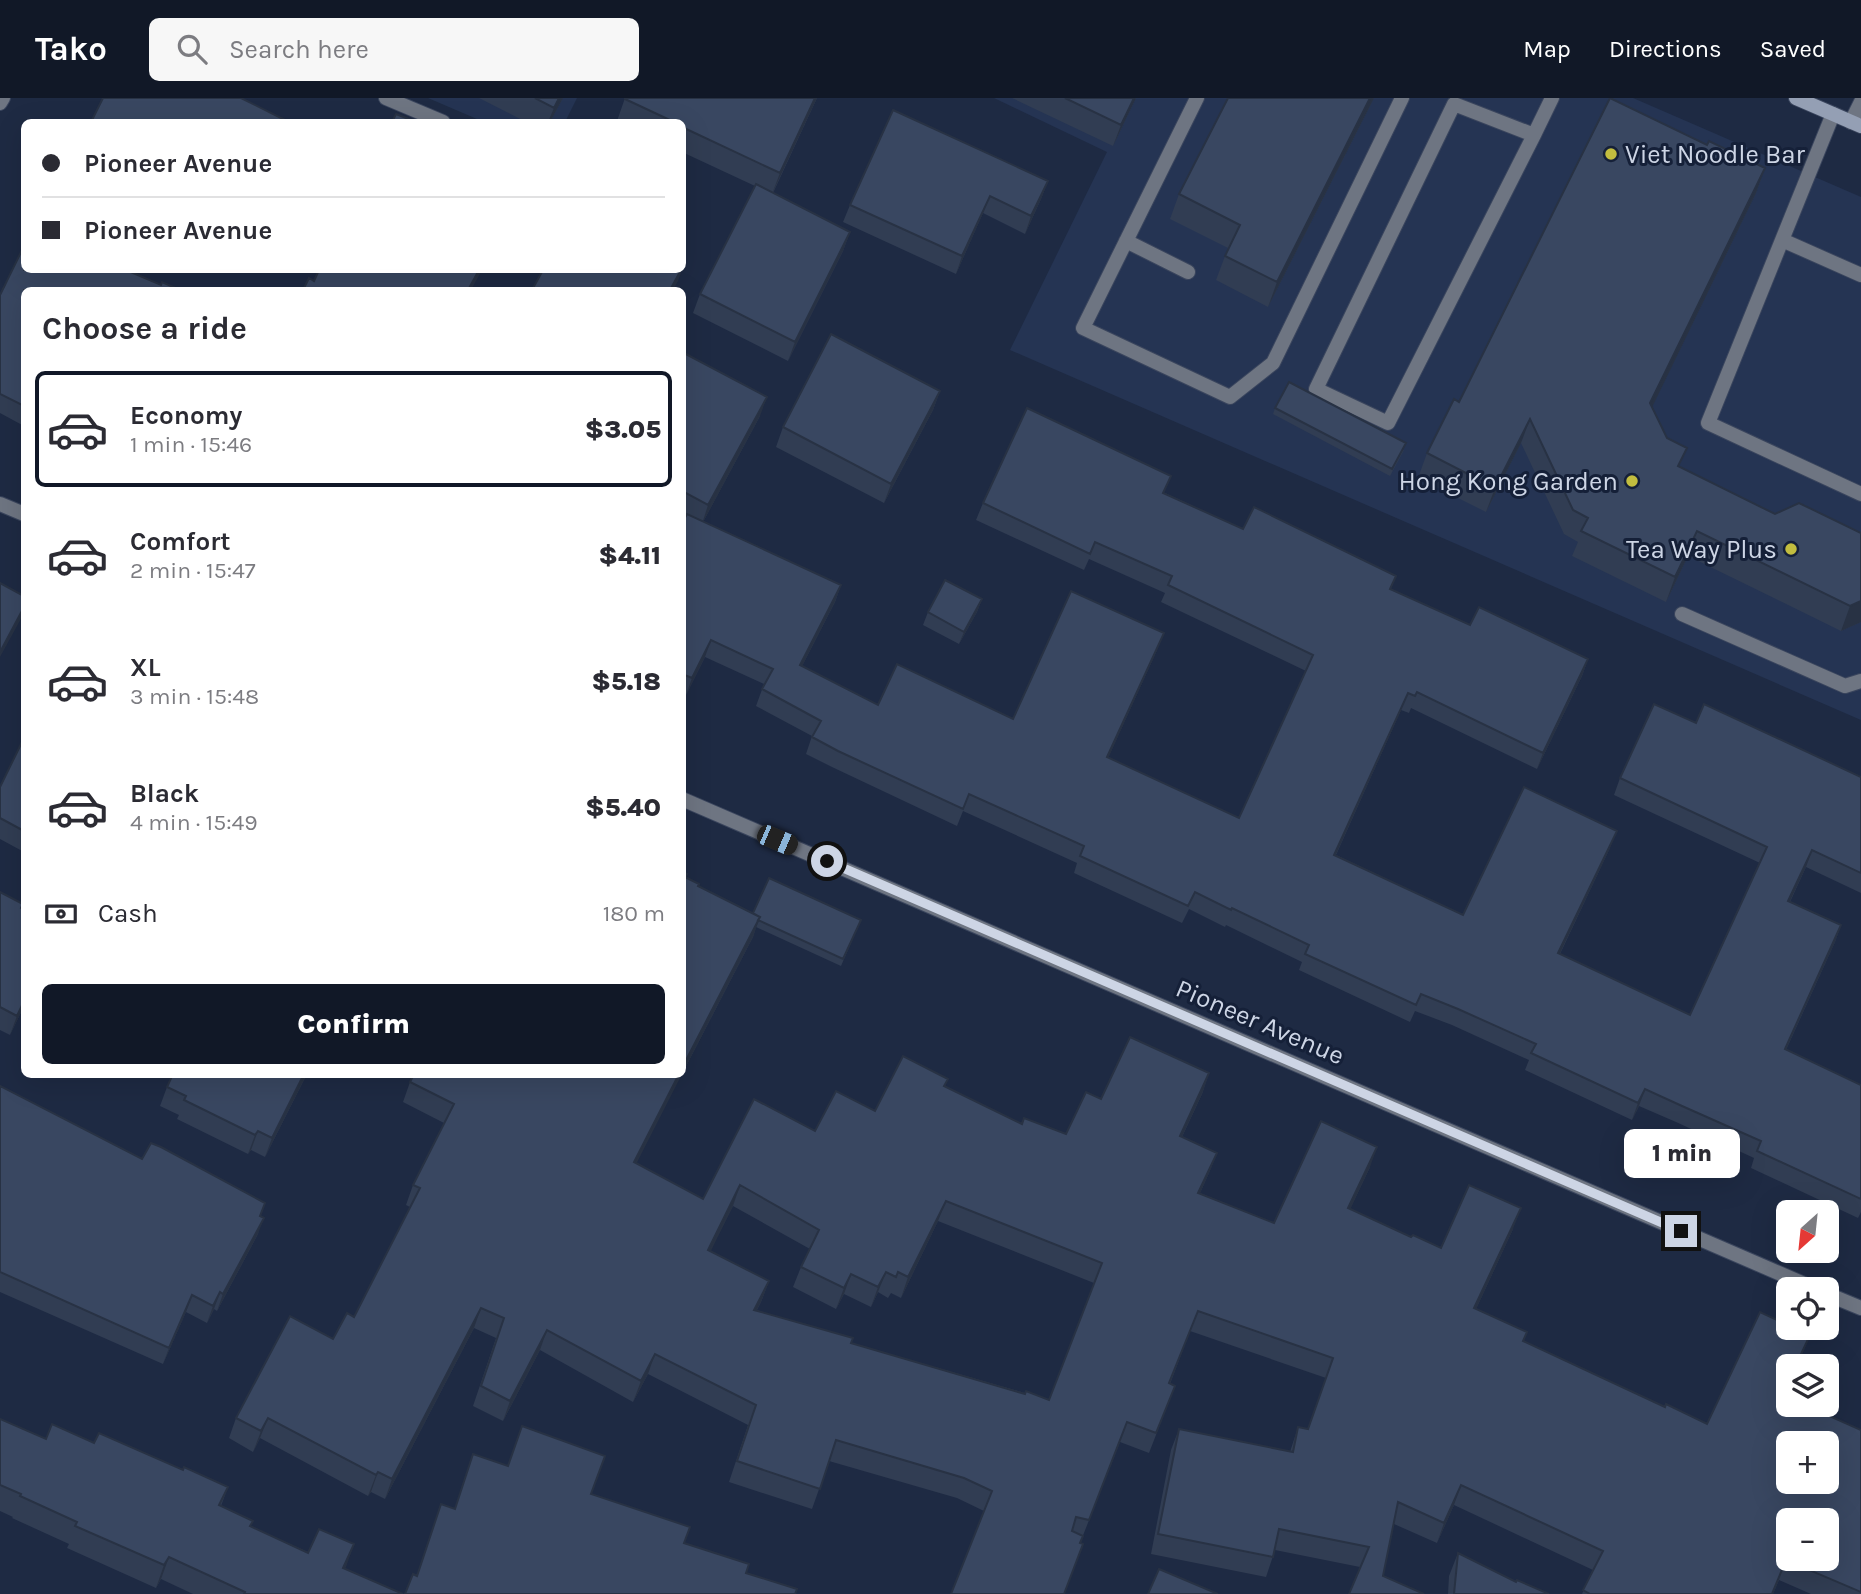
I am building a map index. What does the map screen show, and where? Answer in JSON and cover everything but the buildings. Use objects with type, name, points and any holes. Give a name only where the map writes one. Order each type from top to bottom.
[{"type":"main road","points":[[1796,98],[1856,124]]},
{"type":"street","points":[[0,103],[3,98]]},
{"type":"street","points":[[386,98],[436,119]]},
{"type":"street","points":[[1197,98],[1083,328],[1230,397],[1273,363],[1402,98]]},
{"type":"street","points":[[1534,135],[1454,104],[1316,388],[1388,423],[1534,135],[1552,98]]},
{"type":"street","points":[[1856,124],[1861,102]]},
{"type":"street","points":[[1833,114],[1708,423],[1861,494]]},
{"type":"street","points":[[1782,240],[1861,275]]},
{"type":"street","points":[[1126,241],[1188,272]]},
{"type":"street","points":[[0,504],[21,513]]},
{"type":"street","points":[[1682,614],[1845,687],[1861,681]]},
{"type":"street","name":"Pioneer Avenue","points":[[686,801],[1788,1277]]},
{"type":"street","points":[[1839,1299],[1861,1308]]},
{"type":"shaded area","points":[[428,98],[577,98],[566,119],[477,119]]},
{"type":"shaded area","points":[[994,98],[1633,98],[1861,197],[1861,720],[1010,350],[1107,152]]},
{"type":"place","name":"Viet Noodle Bar","points":[[1611,154]]},
{"type":"place","name":"Hong Kong Garden","points":[[1632,481]]},
{"type":"place","name":"Tea Way Plus","points":[[1791,549]]},
{"type":"route","points":[[827,861],[1681,1231]]}]
